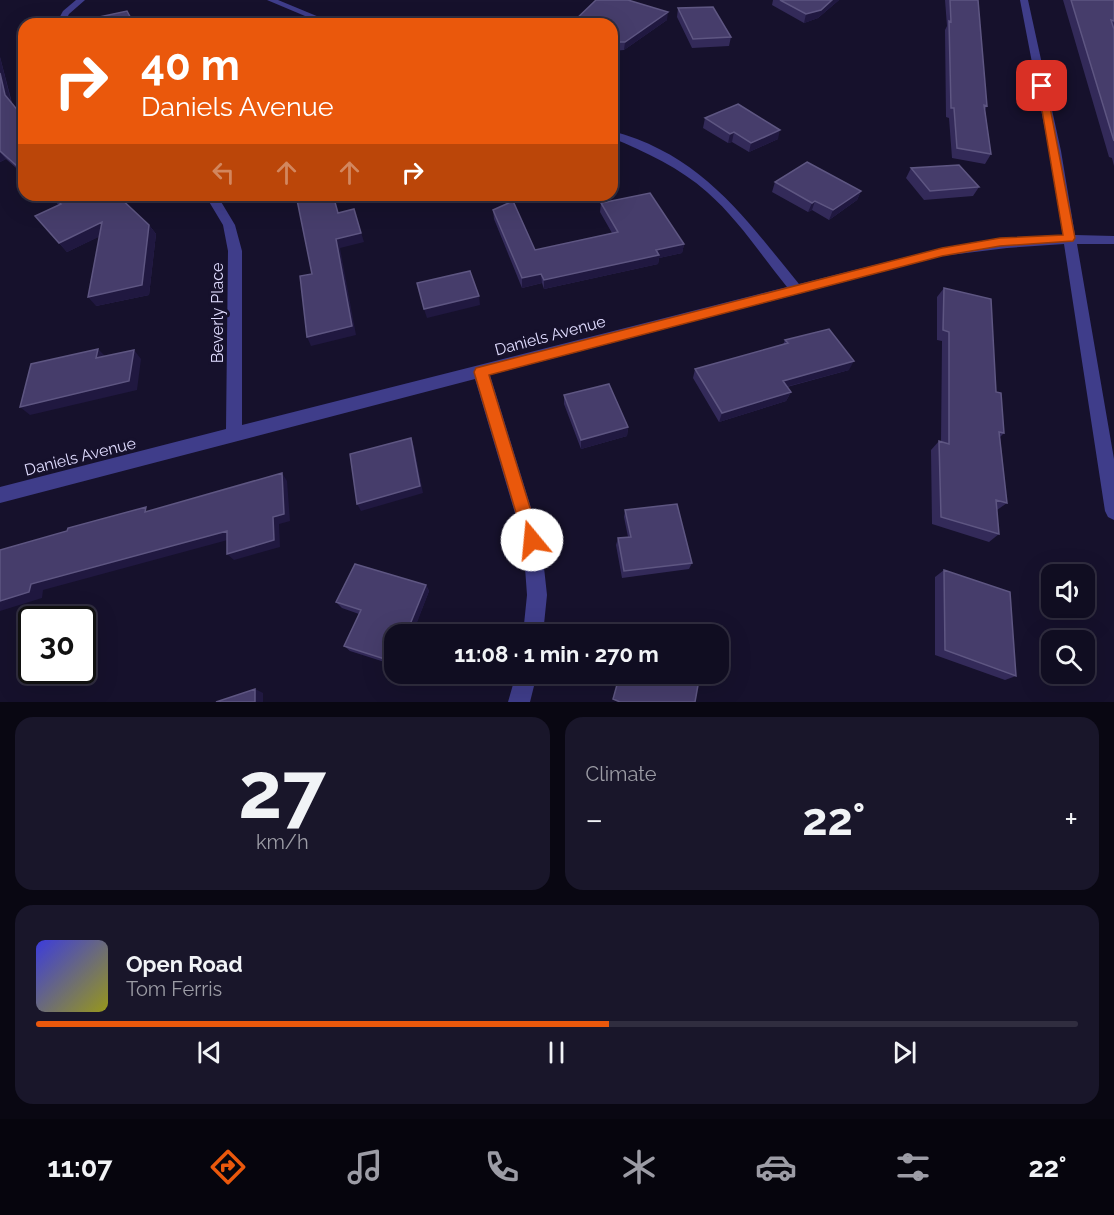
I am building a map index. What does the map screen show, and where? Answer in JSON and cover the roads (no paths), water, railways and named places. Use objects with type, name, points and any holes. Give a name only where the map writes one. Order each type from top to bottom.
[{"type":"street","points":[[63,18],[66,12],[81,0]]},
{"type":"street","points":[[271,0],[317,18]]},
{"type":"street","points":[[1024,0],[1055,151],[1114,511]]},
{"type":"street","points":[[618,137],[671,161],[697,178],[723,200],[796,289]]},
{"type":"street","name":"Beverly Place","points":[[215,201],[229,225],[235,251],[234,436]]},
{"type":"street","name":"Daniels Avenue","points":[[0,495],[942,252],[1000,242],[1069,238],[1114,240]]},
{"type":"street","points":[[481,372],[532,540],[537,595],[534,624]]},
{"type":"street","points":[[519,702],[524,684]]}]
